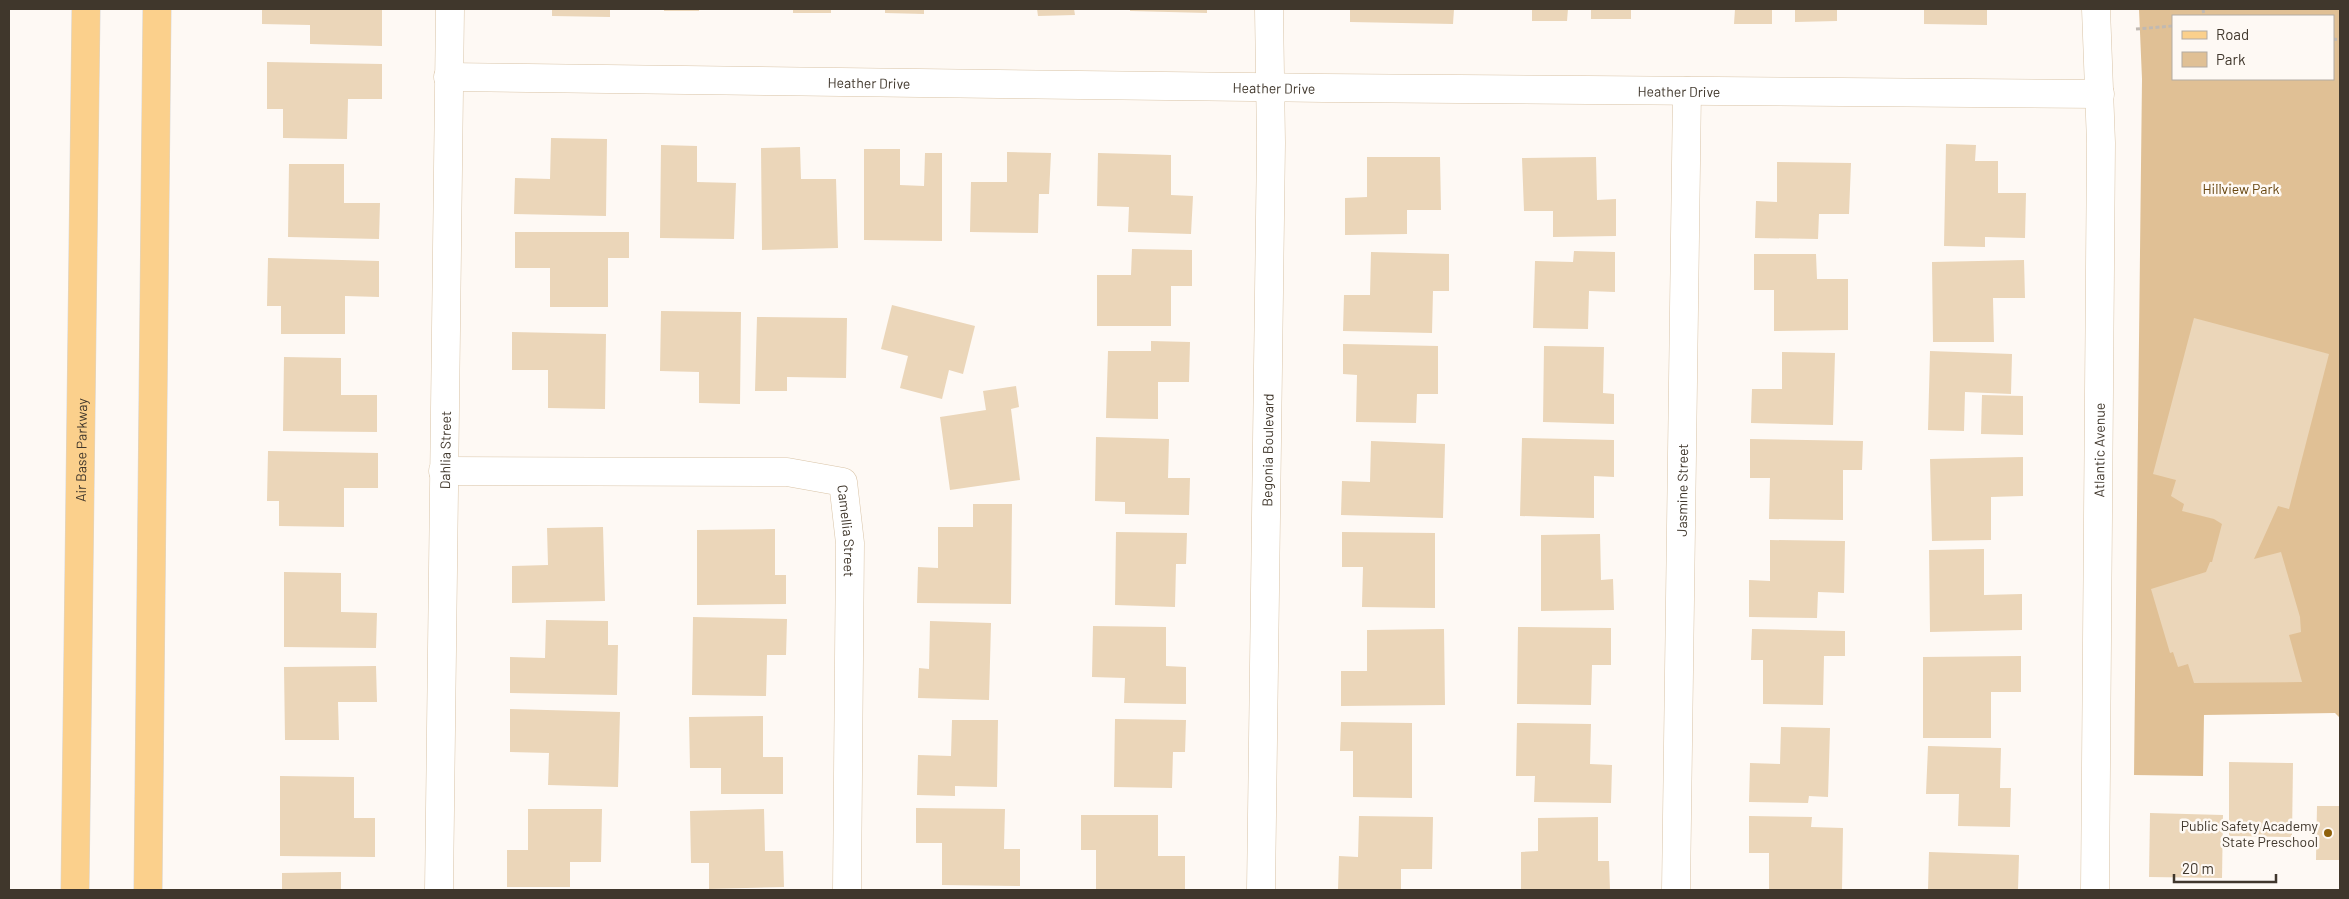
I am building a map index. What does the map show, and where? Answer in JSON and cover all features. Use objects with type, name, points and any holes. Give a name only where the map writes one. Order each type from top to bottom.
[{"type":"main road","name":"Air Base Parkway","points":[[75,890],[86,9]]},
{"type":"main road","points":[[148,890],[157,9]]},
{"type":"street","name":"Dahlia Street","points":[[439,890],[450,9]]},
{"type":"street","name":"Begonia Boulevard","points":[[1261,890],[1271,143],[1269,9]]},
{"type":"street","name":"Atlantic Avenue","points":[[2094,890],[2101,153],[2096,9]]},
{"type":"street","name":"Heather Drive","points":[[448,77],[1269,87],[2100,94]]},
{"type":"street","name":"Jasmine Street","points":[[1676,890],[1686,90]]},
{"type":"street","name":"Camellia Street","points":[[443,471],[787,472],[843,482],[850,543],[847,890]]},
{"type":"path","points":[[2136,29],[2172,26]]},
{"type":"green space","name":"Hillview Park","points":[[2139,9],[2340,9],[2340,718],[2335,713],[2204,715],[2203,776],[2134,775],[2142,79]]},
{"type":"building","points":[[262,9],[382,9],[382,46],[310,44],[310,25],[262,24]]},
{"type":"building","points":[[552,9],[610,9],[610,17],[552,16]]},
{"type":"building","points":[[664,9],[699,9],[699,11],[664,11]]},
{"type":"building","points":[[793,9],[831,9],[831,13],[793,13]]},
{"type":"building","points":[[885,9],[924,9],[924,14],[885,13]]},
{"type":"building","points":[[1037,9],[1074,9],[1075,15],[1038,16]]},
{"type":"building","points":[[1130,9],[1207,9],[1207,13],[1130,11]]},
{"type":"building","points":[[1350,9],[1454,9],[1453,24],[1350,22]]},
{"type":"building","points":[[1532,9],[1568,9],[1567,21],[1532,21]]},
{"type":"building","points":[[1591,9],[1631,9],[1631,19],[1591,19]]},
{"type":"building","points":[[1735,9],[1772,9],[1772,24],[1734,24]]},
{"type":"building","points":[[1795,9],[1837,9],[1837,21],[1795,22]]},
{"type":"building","points":[[1924,9],[1987,9],[1987,25],[1924,24]]},
{"type":"building","points":[[267,62],[382,64],[382,99],[348,99],[347,139],[283,138],[283,109],[267,109]]},
{"type":"building","points":[[551,138],[607,139],[606,216],[514,214],[515,178],[550,179]]},
{"type":"building","points":[[1946,144],[1976,145],[1975,161],[1998,161],[1998,193],[2026,193],[2025,238],[1985,237],[1985,247],[1944,246]]},
{"type":"building","points":[[661,145],[697,146],[697,182],[736,183],[734,239],[660,238]]},
{"type":"building","points":[[800,147],[801,179],[836,179],[838,248],[762,250],[761,148]]},
{"type":"building","points":[[864,149],[900,149],[900,185],[924,186],[925,153],[942,153],[942,241],[864,240]]},
{"type":"building","points":[[1007,152],[1051,153],[1049,194],[1039,194],[1038,233],[970,232],[971,182],[1007,182]]},
{"type":"building","points":[[1098,153],[1171,155],[1171,195],[1193,196],[1191,234],[1128,232],[1129,207],[1097,206]]},
{"type":"building","points":[[1367,157],[1440,157],[1441,210],[1407,210],[1407,234],[1345,235],[1345,198],[1367,197]]},
{"type":"building","points":[[1596,157],[1597,200],[1616,199],[1616,236],[1553,237],[1553,211],[1524,211],[1522,158]]},
{"type":"building","points":[[1777,162],[1851,163],[1849,214],[1819,214],[1818,239],[1755,238],[1756,201],[1777,202]]},
{"type":"building","points":[[289,164],[344,164],[344,203],[380,203],[379,239],[288,237]]},
{"type":"building","points":[[515,232],[629,232],[629,258],[608,258],[608,307],[550,307],[550,268],[515,268]]},
{"type":"building","points":[[1132,249],[1192,250],[1192,286],[1171,286],[1171,326],[1097,326],[1097,275],[1131,275]]},
{"type":"building","points":[[1574,251],[1615,252],[1615,292],[1589,291],[1588,329],[1533,328],[1535,261],[1573,262]]},
{"type":"building","points":[[1371,252],[1449,254],[1449,291],[1433,291],[1432,333],[1343,331],[1344,295],[1370,295]]},
{"type":"building","points":[[1754,254],[1816,254],[1817,279],[1848,279],[1848,330],[1774,331],[1774,290],[1754,290]]},
{"type":"building","points":[[268,258],[379,261],[379,297],[345,296],[345,334],[281,334],[281,306],[267,306]]},
{"type":"building","points":[[2024,260],[2025,298],[1993,298],[1994,342],[1933,342],[1932,262]]},
{"type":"building","points":[[892,305],[975,326],[963,374],[949,370],[942,399],[900,388],[908,356],[881,349]]},
{"type":"building","points":[[661,311],[741,312],[740,404],[699,403],[699,372],[660,371]]},
{"type":"building","points":[[757,317],[847,318],[846,378],[787,377],[787,391],[755,391]]},
{"type":"building","points":[[2194,318],[2329,354],[2289,509],[2278,506],[2254,559],[2281,552],[2300,617],[2301,632],[2289,635],[2302,682],[2194,683],[2188,664],[2178,667],[2173,652],[2170,653],[2151,589],[2206,572],[2210,562],[2212,562],[2222,524],[2214,519],[2182,511],[2184,504],[2171,496],[2176,480],[2153,474]]},
{"type":"building","points":[[512,332],[606,334],[605,409],[548,408],[548,370],[512,370]]},
{"type":"building","points":[[1151,341],[1190,342],[1189,382],[1158,382],[1158,419],[1106,418],[1108,351],[1151,351]]},
{"type":"building","points":[[1343,344],[1438,346],[1438,394],[1417,394],[1416,423],[1356,422],[1357,375],[1343,374]]},
{"type":"building","points":[[1544,346],[1604,347],[1603,393],[1614,394],[1614,424],[1543,422]]},
{"type":"building","points":[[1930,351],[2012,354],[2011,394],[1965,392],[1964,431],[1928,430]]},
{"type":"building","points":[[1782,352],[1835,353],[1833,425],[1751,423],[1752,389],[1782,389]]},
{"type":"building","points":[[284,357],[341,358],[341,395],[377,395],[377,432],[283,431]]},
{"type":"building","points":[[1016,386],[1019,407],[1011,409],[1020,480],[950,490],[940,417],[986,410],[983,391]]},
{"type":"building","points":[[1982,395],[2023,396],[2023,435],[1981,434]]},
{"type":"building","points":[[1096,437],[1169,439],[1168,478],[1190,478],[1189,515],[1125,514],[1125,502],[1095,501]]},
{"type":"building","points":[[1522,438],[1614,440],[1614,477],[1594,476],[1594,518],[1520,516]]},
{"type":"building","points":[[1750,439],[1863,441],[1862,470],[1843,470],[1843,520],[1769,519],[1770,478],[1750,478]]},
{"type":"building","points":[[1371,441],[1445,444],[1443,518],[1341,515],[1342,481],[1370,482]]},
{"type":"building","points":[[268,451],[378,453],[378,488],[344,488],[344,527],[279,526],[279,501],[267,501]]},
{"type":"building","points":[[2023,457],[2023,496],[1991,497],[1991,540],[1932,541],[1930,459]]},
{"type":"building","points":[[973,504],[1012,504],[1011,604],[917,603],[918,567],[938,568],[938,527],[973,527]]},
{"type":"building","points":[[603,527],[605,601],[512,603],[512,566],[548,565],[547,528]]},
{"type":"building","points":[[775,529],[775,575],[786,575],[786,604],[697,605],[697,530]]},
{"type":"building","points":[[1116,532],[1187,533],[1186,564],[1176,564],[1175,607],[1115,605]]},
{"type":"building","points":[[1342,532],[1435,533],[1435,608],[1362,607],[1363,567],[1342,567]]},
{"type":"building","points":[[1600,534],[1601,580],[1613,579],[1614,610],[1541,611],[1541,535]]},
{"type":"building","points":[[1770,540],[1845,541],[1844,593],[1818,592],[1817,618],[1749,617],[1749,580],[1770,581]]},
{"type":"building","points":[[1984,549],[1984,595],[2022,594],[2022,630],[1930,632],[1929,550]]},
{"type":"building","points":[[284,572],[341,573],[341,612],[377,613],[376,648],[284,647]]},
{"type":"building","points":[[693,617],[787,619],[786,655],[767,655],[766,696],[692,695]]},
{"type":"building","points":[[546,620],[608,621],[608,645],[618,645],[617,695],[510,693],[510,657],[545,658]]},
{"type":"building","points":[[930,621],[991,623],[989,700],[918,698],[919,668],[929,669]]},
{"type":"building","points":[[1093,626],[1166,627],[1166,666],[1186,667],[1186,704],[1124,703],[1125,678],[1092,677]]},
{"type":"building","points":[[1518,627],[1611,628],[1611,665],[1592,665],[1591,705],[1517,704]]},
{"type":"building","points":[[1444,629],[1445,705],[1341,706],[1341,671],[1367,671],[1367,630]]},
{"type":"building","points":[[1752,629],[1845,631],[1845,656],[1824,656],[1823,705],[1763,704],[1763,660],[1751,660]]},
{"type":"building","points":[[2021,656],[2021,692],[1991,692],[1991,738],[1923,738],[1923,657]]},
{"type":"building","points":[[376,666],[377,702],[338,702],[339,740],[285,740],[284,667]]},
{"type":"building","points":[[510,709],[620,712],[618,787],[548,785],[549,753],[510,752]]},
{"type":"building","points":[[763,716],[763,757],[783,757],[783,794],[721,794],[721,768],[690,768],[689,717]]},
{"type":"building","points":[[1115,719],[1186,720],[1185,752],[1173,752],[1172,788],[1114,787]]},
{"type":"building","points":[[952,720],[998,720],[997,787],[955,786],[955,796],[917,795],[918,755],[951,756]]},
{"type":"building","points":[[1341,722],[1412,723],[1412,798],[1353,797],[1353,751],[1340,751]]},
{"type":"building","points":[[1517,723],[1591,724],[1590,764],[1612,765],[1611,803],[1534,802],[1535,776],[1516,776]]},
{"type":"building","points":[[1781,727],[1830,728],[1828,797],[1809,796],[1808,803],[1749,802],[1750,763],[1780,764]]},
{"type":"building","points":[[1928,746],[2001,748],[2000,788],[2011,788],[2010,827],[1958,826],[1959,794],[1926,794]]},
{"type":"building","points":[[2229,762],[2293,763],[2292,837],[2229,836]]},
{"type":"building","points":[[280,776],[354,777],[354,818],[375,818],[375,857],[280,856]]},
{"type":"building","name":"Public Safety Academy State Preschool","points":[[2317,806],[2340,806],[2340,860],[2316,860]]},
{"type":"building","points":[[916,808],[1005,809],[1004,849],[1020,849],[1020,886],[942,885],[942,843],[916,843]]},
{"type":"building","points":[[528,809],[602,809],[601,862],[570,862],[570,887],[507,887],[507,850],[528,850]]},
{"type":"building","points":[[764,809],[765,851],[783,851],[784,887],[709,889],[709,863],[691,863],[690,811]]},
{"type":"building","points":[[2150,813],[2223,815],[2222,878],[2149,877]]},
{"type":"building","points":[[1081,815],[1158,815],[1158,856],[1185,856],[1185,890],[1096,890],[1096,850],[1081,850]]},
{"type":"building","points":[[1359,816],[1433,817],[1432,869],[1401,869],[1401,890],[1338,890],[1339,856],[1358,857]]},
{"type":"building","points":[[1749,816],[1812,817],[1811,827],[1843,828],[1842,890],[1769,890],[1769,853],[1749,853]]},
{"type":"building","points":[[1598,817],[1598,861],[1609,861],[1610,890],[1521,890],[1521,852],[1538,851],[1538,818]]},
{"type":"building","points":[[1929,852],[2019,855],[2018,890],[1928,890]]},
{"type":"building","points":[[341,872],[341,890],[282,890],[282,873]]},
{"type":"place","name":"Public Safety Academy State Preschool","points":[[2328,833]]}]
